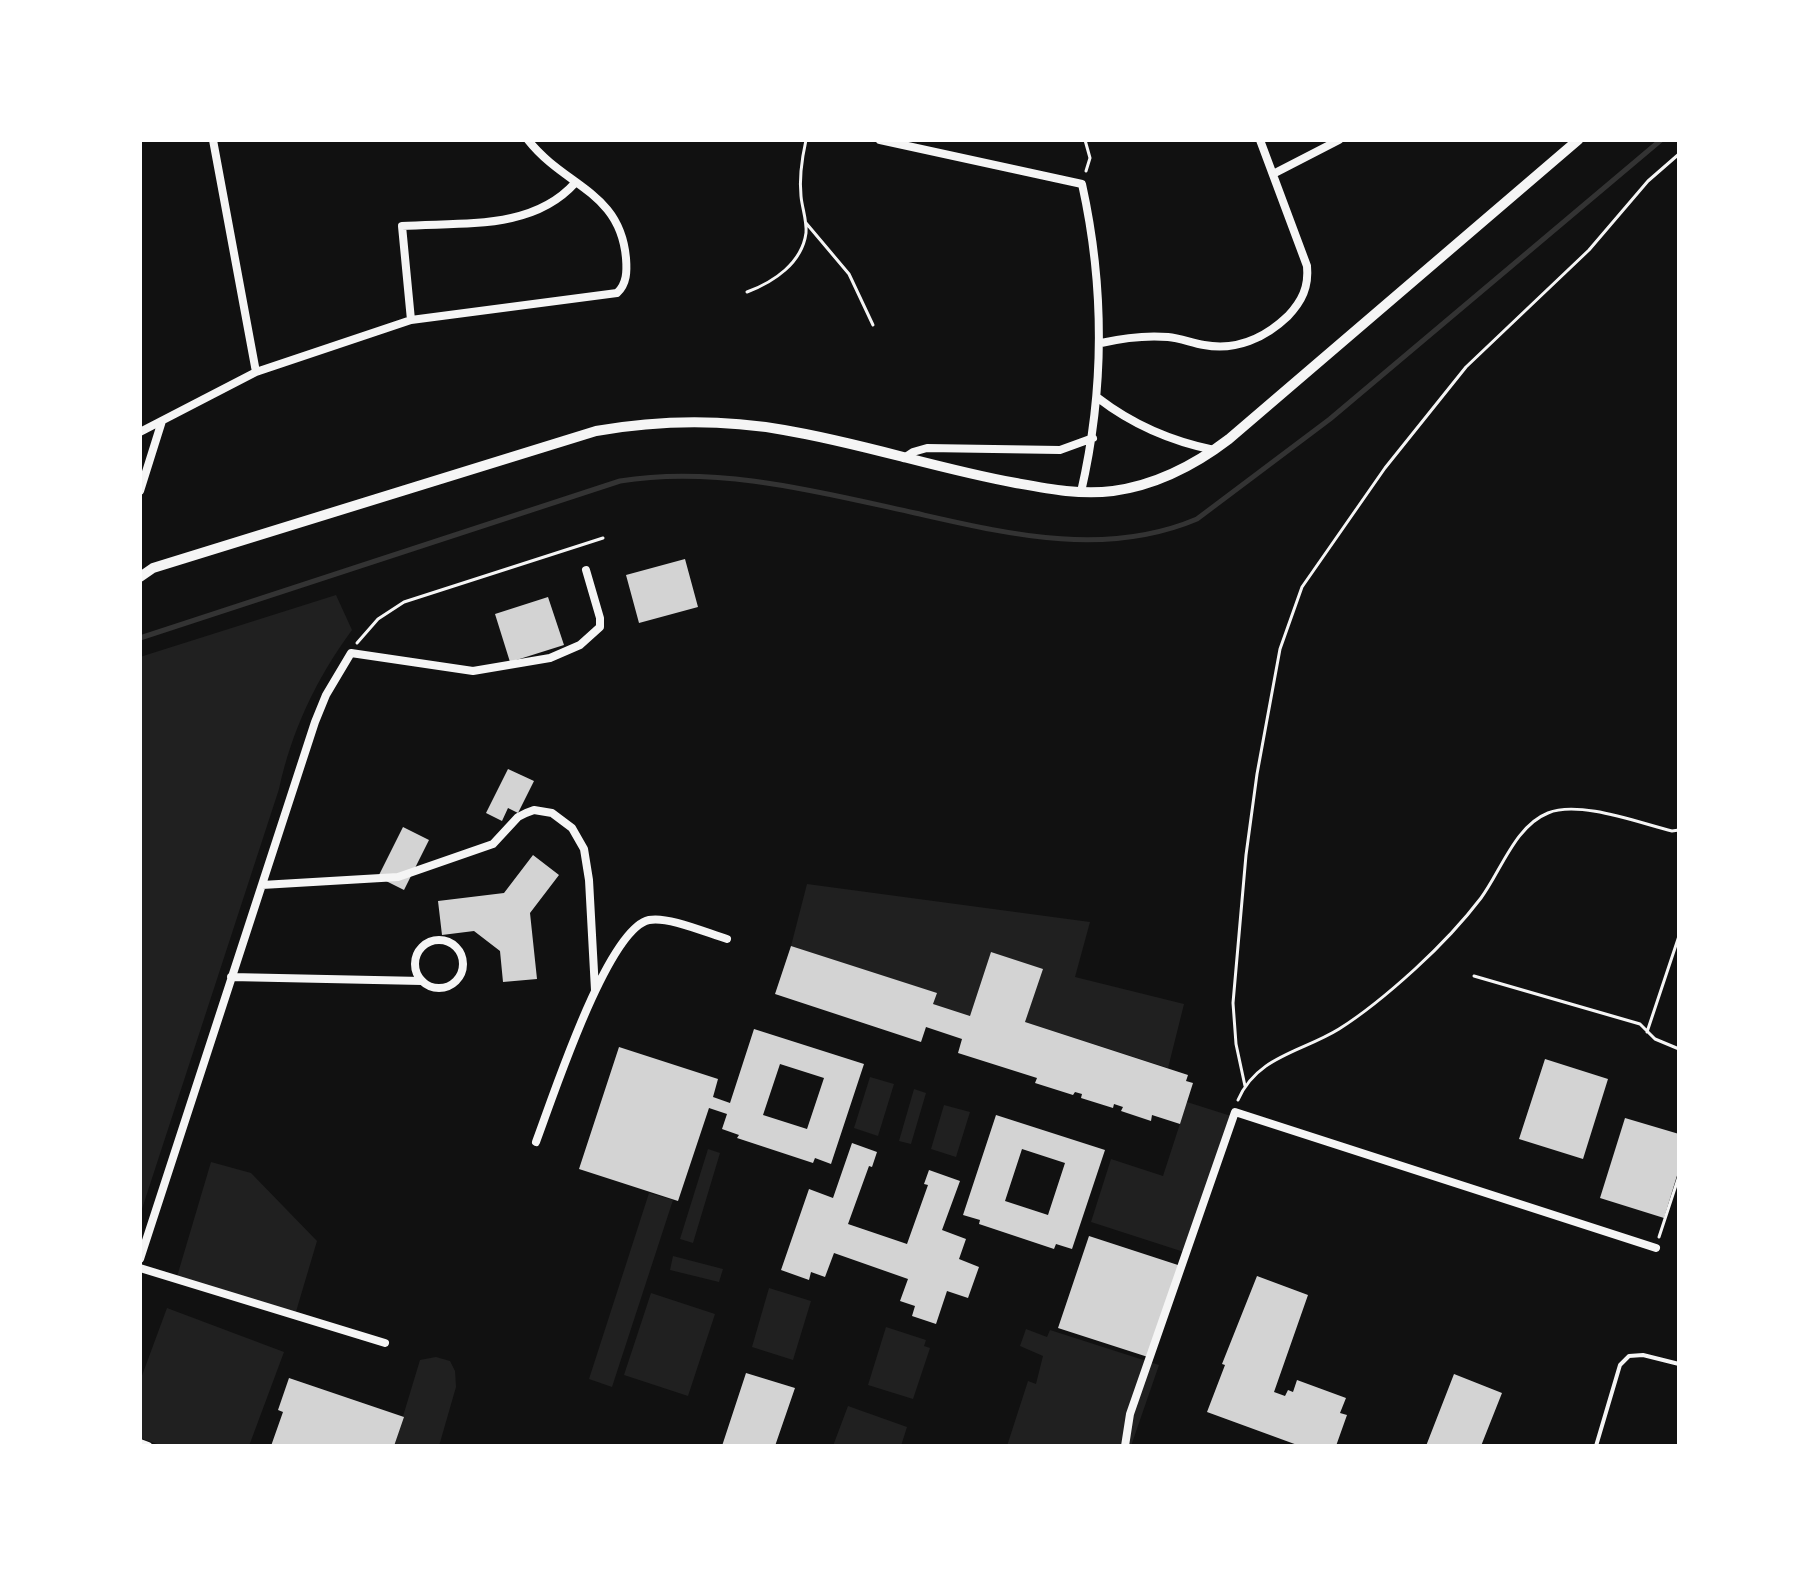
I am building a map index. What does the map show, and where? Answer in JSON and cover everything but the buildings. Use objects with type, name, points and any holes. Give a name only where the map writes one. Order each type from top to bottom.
[{"type":"street","points":[[213,140],[256,372]]},
{"type":"street","points":[[140,432],[256,372],[411,320],[617,293],[624,284],[626,263],[618,224],[604,204],[551,166],[528,140]]},
{"type":"street","points":[[880,140],[1082,184],[1097,263],[1101,343],[1093,438],[1081,492]]},
{"type":"street","points":[[1101,343],[1136,336],[1155,336],[1204,345],[1233,346],[1268,333],[1290,314],[1304,294],[1307,266],[1260,140]]},
{"type":"street","points":[[1273,174],[1339,140]]},
{"type":"street","points":[[140,577],[169,564],[610,428],[683,422],[750,425],[811,436],[1008,482],[1081,492],[1123,489],[1159,480],[1214,450],[1578,140]]},
{"type":"street","points":[[411,320],[402,226],[520,217],[544,209],[575,183]]},
{"type":"street","points":[[1098,398],[1140,427],[1188,445],[1214,450]]},
{"type":"street","points":[[140,491],[162,421]]},
{"type":"street","points":[[904,458],[927,448],[1060,450],[1093,438]]},
{"type":"street","points":[[140,1259],[315,722],[326,695],[351,653],[473,671],[550,658],[580,645],[600,627],[586,570]]},
{"type":"street","points":[[262,885],[398,877],[493,844],[518,817],[526,813],[534,810],[552,813],[572,828],[584,849],[589,880],[595,990]]},
{"type":"street","points":[[536,1142],[595,990],[628,933],[641,922],[665,920],[727,939]]},
{"type":"street","points":[[231,977],[422,981],[438,988],[455,982],[463,966],[458,949],[451,943],[438,940],[421,948],[415,964],[422,981]]},
{"type":"street","points":[[1125,1446],[1130,1414],[1235,1112],[1656,1248]]},
{"type":"street","points":[[140,1268],[385,1343]]},
{"type":"street","points":[[140,1443],[148,1446]]},
{"type":"lane","points":[[1596,1446],[1620,1365],[1629,1356],[1643,1355],[1679,1364]]},
{"type":"path","points":[[747,292],[774,280],[793,262],[804,242],[806,223],[800,182],[806,140]]},
{"type":"path","points":[[1082,184],[1090,158],[1085,140]]},
{"type":"path","points":[[1679,154],[1648,181],[1589,250],[1459,375],[1385,468],[1302,587],[1280,649],[1246,855],[1233,1003],[1236,1044],[1245,1086],[1266,1063],[1339,1028],[1413,971],[1482,897],[1524,831],[1538,818],[1569,808],[1679,830]]},
{"type":"path","points":[[806,223],[849,274],[873,325]]},
{"type":"path","points":[[351,653],[378,619],[404,602],[603,538]]},
{"type":"path","points":[[1647,1032],[1679,936]]},
{"type":"path","points":[[1474,976],[1640,1024],[1664,1044],[1679,1049]]},
{"type":"path","points":[[1656,1248],[1679,1176]]},
{"type":"shaded area","points":[[336,595],[352,630],[327,667],[298,726],[140,1215],[140,657]]},
{"type":"shaded area","points":[[807,884],[1090,922],[1075,977],[1184,1004],[1168,1068],[1025,1022],[1042,969],[991,952],[970,1016],[933,1004],[936,993],[791,946]]},
{"type":"shaded area","points":[[870,1077],[894,1084],[878,1136],[854,1128]]},
{"type":"shaded area","points":[[914,1089],[926,1093],[911,1144],[899,1141]]},
{"type":"shaded area","points":[[1187,1102],[1231,1116],[1187,1253],[1091,1222],[1111,1159],[1163,1176]]},
{"type":"shaded area","points":[[944,1105],[970,1112],[956,1157],[931,1149]]},
{"type":"shaded area","points":[[708,1149],[720,1153],[693,1243],[680,1239]]},
{"type":"shaded area","points":[[211,1162],[251,1173],[317,1241],[295,1315],[176,1280]]},
{"type":"shaded area","points":[[649,1193],[673,1200],[612,1387],[589,1379]]},
{"type":"shaded area","points":[[673,1256],[723,1269],[719,1282],[670,1270]]},
{"type":"shaded area","points":[[769,1288],[811,1301],[793,1360],[752,1347]]},
{"type":"shaded area","points":[[651,1293],[715,1314],[688,1396],[624,1375]]},
{"type":"shaded area","points":[[167,1308],[284,1352],[249,1446],[163,1446],[140,1438],[140,1381]]},
{"type":"shaded area","points":[[886,1327],[926,1340],[924,1346],[930,1348],[913,1399],[868,1385]]},
{"type":"shaded area","points":[[1026,1329],[1047,1337],[1050,1330],[1159,1365],[1131,1446],[1007,1446],[1028,1381],[1036,1384],[1043,1356],[1020,1346]]},
{"type":"shaded area","points":[[436,1357],[450,1361],[455,1371],[456,1387],[439,1446],[394,1446],[420,1360]]},
{"type":"shaded area","points":[[848,1406],[907,1427],[901,1446],[833,1446]]},
{"type":"waterway","points":[[140,638],[620,481],[657,477],[694,476],[769,483],[985,528],[1056,538],[1092,540],[1162,531],[1197,519],[1330,419],[1661,140]]}]
